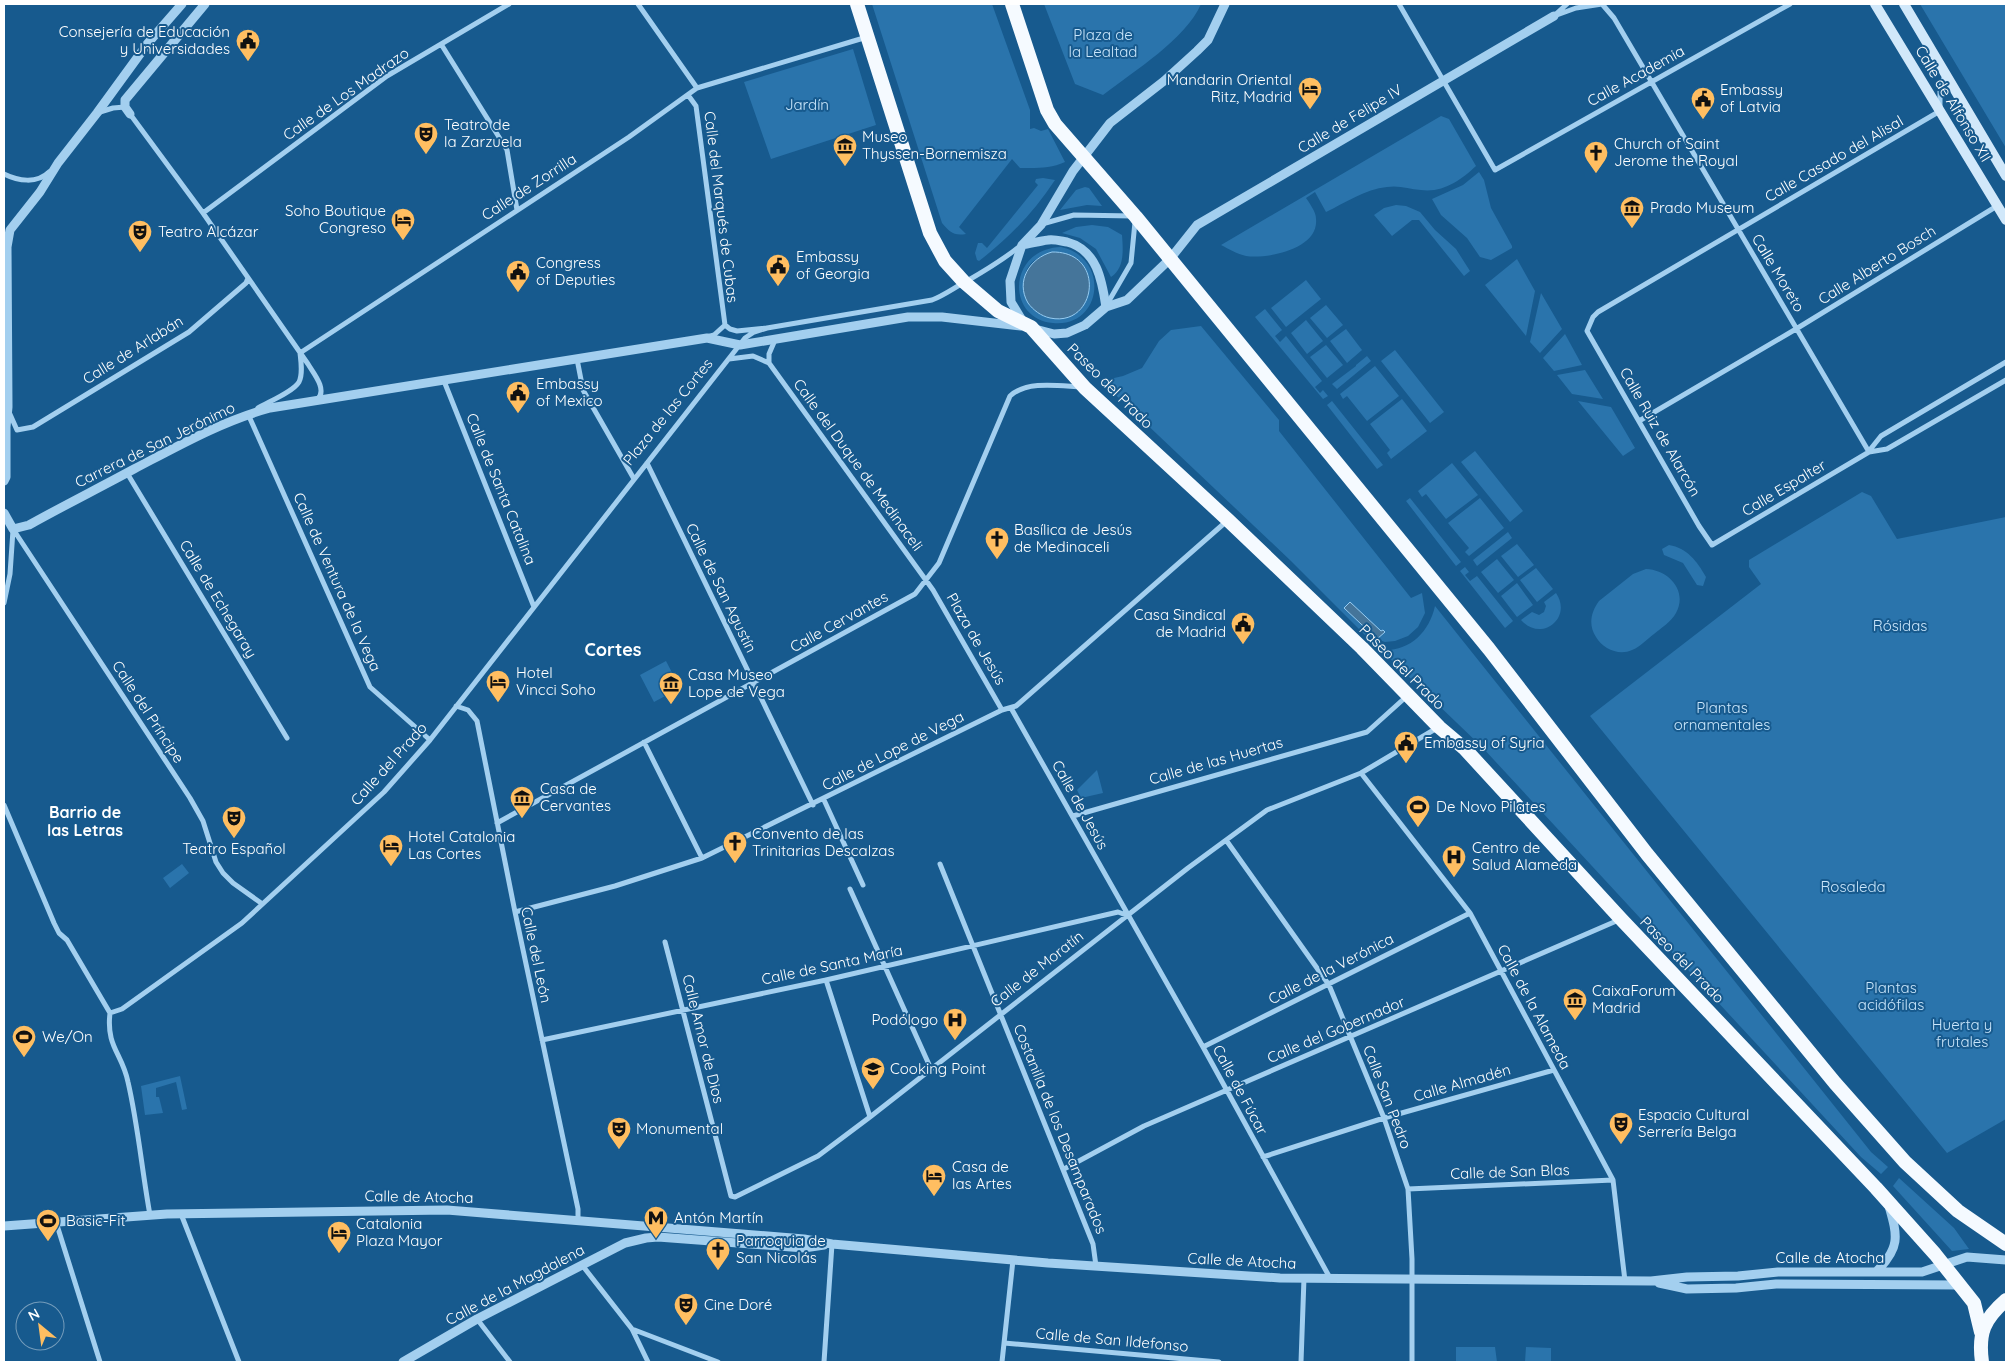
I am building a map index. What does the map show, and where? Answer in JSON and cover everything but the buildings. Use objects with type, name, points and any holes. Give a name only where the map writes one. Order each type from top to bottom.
[{"type":"highway","name":"Paseo del Prado","points":[[857,4],[930,232],[945,261],[964,282],[998,311],[1031,327],[1085,388],[1228,520],[1440,727],[1465,749],[1621,919],[1888,1201],[1974,1303],[1982,1332]]},
{"type":"highway","points":[[1012,4],[1046,110],[1055,124],[1170,258],[1489,649],[1648,854],[1835,1083],[1905,1162],[1958,1211],[2006,1244]]},
{"type":"highway","points":[[1982,1362],[1980,1348],[1982,1332],[1991,1314],[2006,1300]]},
{"type":"main road","name":"Calle de Alfonso XII","points":[[1875,4],[2006,220]]},
{"type":"main road","name":"Calle de Alfonso XII","points":[[1904,4],[2006,176]]},
{"type":"street","points":[[4,481],[6,477],[8,407],[7,247],[10,230],[40,192],[58,163],[148,43],[182,4]]},
{"type":"street","points":[[205,4],[125,100],[128,111],[203,213],[300,353],[322,390],[321,395],[315,401]]},
{"type":"street","name":"Calle de Los Madrazo","points":[[203,213],[386,76],[509,4]]},
{"type":"street","points":[[638,4],[697,88]]},
{"type":"street","points":[[1040,224],[1074,215],[1136,217],[1132,262],[1106,307],[1085,325],[1067,333],[1048,333],[1031,327],[1016,312],[1011,302],[1010,281],[1022,245],[1040,224],[1073,171],[1110,123],[1197,51],[1212,33],[1226,4]]},
{"type":"street","points":[[1399,4],[1444,80]]},
{"type":"street","name":"Calle de Felipe IV","points":[[1554,16],[1567,4]]},
{"type":"street","name":"Calle de Felipe IV","points":[[1106,307],[1127,300],[1170,258],[1196,226],[1554,16],[1576,8],[1602,4]]},
{"type":"street","name":"Calle Moreto","points":[[1602,4],[1614,18],[1869,452]]},
{"type":"street","name":"Calle Academia","points":[[1444,80],[1496,170],[1790,4]]},
{"type":"street","name":"Calle de Zorrilla","points":[[300,353],[628,137],[697,88],[867,37]]},
{"type":"street","points":[[441,44],[507,150],[517,210]]},
{"type":"street","points":[[1940,111],[1940,90],[1945,75]]},
{"type":"street","name":"Calle del Marqués de Cubas","points":[[688,95],[696,106],[725,325]]},
{"type":"street","points":[[97,113],[107,109],[128,111]]},
{"type":"street","name":"Calle Casado del Alisal","points":[[1587,331],[1593,317],[1598,312],[1940,111]]},
{"type":"street","points":[[4,174],[12,178],[29,180],[46,175],[58,163]]},
{"type":"street","points":[[1998,206],[2006,213]]},
{"type":"street","name":"Calle Alberto Bosch","points":[[1639,421],[1796,329],[1998,206]]},
{"type":"street","points":[[1022,245],[1049,240],[1072,244],[1083,249],[1092,257],[1098,268],[1106,307]]},
{"type":"street","name":"Plaza de las Cortes","points":[[767,328],[750,334],[740,345],[634,479],[583,390],[577,358],[707,338],[714,335],[725,325],[737,331],[767,328],[932,300],[946,295],[964,282],[990,269],[1022,245]]},
{"type":"street","name":"Calle de Arlabán","points":[[8,407],[17,430],[32,427],[189,332],[246,283],[248,278]]},
{"type":"street","name":"Plaza de las Cortes","points":[[707,338],[740,345],[908,317],[942,317],[1031,327]]},
{"type":"street","name":"Calle Ruiz de Alarcón","points":[[1587,331],[1699,526],[1712,545]]},
{"type":"street","points":[[729,359],[752,356],[769,363],[769,354],[774,340]]},
{"type":"street","points":[[248,414],[293,388],[299,382],[301,375],[300,353]]},
{"type":"street","name":"Carrera de San Jerónimo","points":[[13,529],[28,525],[224,424],[248,414],[270,408],[577,358]]},
{"type":"street","name":"Calle Espalter","points":[[1869,452],[1881,436],[2006,362]]},
{"type":"street","name":"Calle del Duque de Medinaceli","points":[[769,363],[927,581]]},
{"type":"street","name":"Calle Espalter","points":[[1712,545],[1869,452],[1886,449],[2006,380]]},
{"type":"street","name":"Calle de Santa Catalina","points":[[444,381],[534,607]]},
{"type":"street","name":"Calle Cervantes","points":[[497,822],[915,594],[927,581],[939,563],[1007,401],[1015,391],[1036,386],[1085,388]]},
{"type":"street","name":"Calle de Ventura de la Vega","points":[[248,414],[370,687],[430,740]]},
{"type":"street","name":"Calle de San Agustín","points":[[647,463],[813,805]]},
{"type":"street","name":"Calle de Echegaray","points":[[127,473],[287,738]]},
{"type":"street","name":"Calle del Prado","points":[[110,1013],[122,1009],[242,923],[342,833],[384,792],[430,740],[634,479]]},
{"type":"street","points":[[4,512],[13,529],[10,574],[4,603]]},
{"type":"street","name":"Calle de Lope de Vega","points":[[515,912],[615,886],[702,858],[824,800],[1002,710],[1021,703],[1228,520]]},
{"type":"street","name":"Calle del Príncipe","points":[[13,529],[190,798],[203,820],[216,862],[233,883],[261,904]]},
{"type":"street","name":"Plaza de Jesús","points":[[927,581],[1002,710]]},
{"type":"street","name":"Calle de las Huertas","points":[[1073,816],[1367,732],[1408,695]]},
{"type":"street","name":"Calle del León","points":[[456,706],[468,710],[477,721],[578,1209],[578,1220]]},
{"type":"street","name":"Calle de Jesús","points":[[1011,708],[1127,915]]},
{"type":"street","name":"Calle de Moratín","points":[[735,1197],[818,1156],[1127,915],[1267,810],[1361,773],[1440,727]]},
{"type":"street","points":[[644,742],[702,858]]},
{"type":"street","name":"Calle de la Alameda","points":[[1361,773],[1470,913],[1613,1180],[1626,1280]]},
{"type":"street","points":[[824,800],[863,885]]},
{"type":"street","points":[[4,805],[59,933],[67,940],[110,1013],[108,1026],[111,1043],[127,1079],[150,1214]]},
{"type":"street","name":"Calle San Pedro","points":[[1226,840],[1329,985],[1384,1118],[1408,1189],[1412,1279],[1412,1362]]},
{"type":"street","name":"Costanilla de los Desamparados","points":[[940,864],[1093,1244],[1096,1266]]},
{"type":"street","points":[[850,889],[931,1068]]},
{"type":"street","name":"Calle de Santa María","points":[[542,1040],[826,980],[1118,912],[1127,915]]},
{"type":"street","name":"Calle de la Verónica","points":[[1203,1047],[1470,913]]},
{"type":"street","name":"Calle de Fúcar","points":[[1127,915],[1203,1047],[1330,1278]]},
{"type":"street","name":"Calle del Gobernador","points":[[1064,1170],[1144,1126],[1621,919]]},
{"type":"street","name":"Calle Amor de Dios","points":[[665,942],[731,1196],[735,1197]]},
{"type":"street","points":[[826,980],[870,1117]]},
{"type":"street","name":"Calle Almadén","points":[[1262,1157],[1384,1118],[1554,1070]]},
{"type":"street","name":"Calle de San Blas","points":[[1408,1189],[1613,1180]]},
{"type":"street","points":[[1876,1272],[1888,1260],[1896,1244],[1896,1231],[1888,1201]]},
{"type":"street","name":"Calle de Atocha","points":[[4,1226],[150,1214],[447,1210],[804,1239],[832,1244],[1013,1260],[1280,1278],[1652,1281],[1778,1272],[1922,1272],[1967,1258],[2006,1260]]},
{"type":"street","points":[[181,1213],[239,1362]]},
{"type":"street","points":[[56,1222],[100,1362]]},
{"type":"street","name":"Calle de Atocha","points":[[642,1238],[804,1248],[832,1244]]},
{"type":"street","name":"Calle de la Magdalena","points":[[403,1362],[477,1318],[625,1243],[642,1238]]},
{"type":"street","points":[[824,1362],[832,1244]]},
{"type":"street","points":[[1002,1362],[1013,1260]]},
{"type":"street","points":[[582,1265],[632,1329],[648,1362]]},
{"type":"street","points":[[1300,1362],[1304,1278]]},
{"type":"street","name":"Calle de Atocha","points":[[1652,1281],[1687,1289],[1809,1284],[1960,1285]]},
{"type":"street","points":[[477,1318],[510,1362]]},
{"type":"street","points":[[632,1329],[718,1362]]},
{"type":"street","name":"Calle de San Ildefonso","points":[[1004,1343],[1219,1362]]},
{"type":"green space","points":[[872,4],[992,4],[1030,110],[1030,129],[1034,128],[1041,131],[1048,129],[1065,162],[1048,167],[1020,168],[1012,159],[959,227],[966,234],[955,234],[950,231],[942,223]]},
{"type":"green space","name":"Plaza de la Lealtad","points":[[1044,4],[1201,4],[1194,17],[1172,42],[1103,95],[1075,84]]},
{"type":"green space","points":[[1920,4],[2006,4],[2006,148]]},
{"type":"green space","name":"Jardín","points":[[853,49],[876,125],[771,159],[744,82]]},
{"type":"green space","points":[[1441,116],[1449,119],[1476,166],[1458,181],[1444,187],[1429,190],[1396,186],[1379,188],[1363,193],[1326,212],[1315,192],[1306,198],[1315,214],[1315,229],[1301,245],[1279,254],[1255,257],[1243,255],[1221,245]]},
{"type":"green space","points":[[1479,172],[1484,180],[1491,208],[1512,246],[1512,248],[1491,260],[1480,257],[1467,238],[1441,215],[1432,199],[1463,185]]},
{"type":"green space","points":[[1036,179],[1055,180],[1011,234],[979,261],[977,260],[975,253],[978,243],[982,243],[987,248],[1038,185],[1035,182]]},
{"type":"green space","points":[[1085,187],[1089,188],[1102,206],[1087,205],[1060,210],[1076,190]]},
{"type":"green space","points":[[1396,205],[1406,206],[1420,212],[1435,230],[1456,249],[1470,271],[1464,276],[1419,220],[1412,220],[1392,236],[1374,215],[1384,208]]},
{"type":"green space","points":[[1092,225],[1108,227],[1122,235],[1123,252],[1121,263],[1119,269],[1111,277],[1096,249],[1080,238],[1062,233],[1076,227]]},
{"type":"green space","points":[[1061,247],[1077,254],[1088,264],[1093,277],[1094,291],[1090,304],[1082,315],[1069,322],[1053,323],[1038,319],[1027,310],[1021,298],[1019,284],[1022,271],[1030,259],[1043,251]],"holes":[[[1060,252],[1079,261],[1089,276],[1090,285],[1083,303],[1076,312],[1032,308],[1024,289],[1025,275],[1031,263],[1042,256]]]},
{"type":"green space","points":[[1517,259],[1535,291],[1526,336],[1485,285]]},
{"type":"green space","points":[[1306,280],[1321,299],[1286,327],[1271,308]]},
{"type":"green space","points":[[1541,293],[1562,329],[1540,353],[1530,342]]},
{"type":"green space","points":[[1326,305],[1343,325],[1327,338],[1310,318]]},
{"type":"green space","points":[[1265,309],[1282,330],[1275,336],[1280,342],[1286,336],[1322,381],[1315,387],[1320,393],[1323,390],[1328,396],[1323,399],[1255,317]]},
{"type":"green space","points":[[1306,320],[1323,341],[1307,354],[1291,333]]},
{"type":"green space","points":[[1201,326],[1279,420],[1279,431],[1411,598],[1422,593],[1425,613],[1418,627],[1408,636],[1395,641],[1385,642],[1365,635],[1291,561],[1101,381],[1123,376],[1142,368],[1159,341],[1171,330]]},
{"type":"green space","points":[[1346,329],[1362,350],[1347,363],[1330,341]]},
{"type":"green space","points":[[1565,334],[1582,365],[1554,371],[1543,358]]},
{"type":"green space","points":[[1326,345],[1343,365],[1327,378],[1310,357]]},
{"type":"green space","points":[[1395,350],[1444,412],[1430,423],[1381,361]]},
{"type":"green space","points":[[1367,356],[1371,361],[1337,389],[1332,384],[1356,366]]},
{"type":"green space","points":[[1375,366],[1399,396],[1367,421],[1347,396],[1343,399],[1340,394]]},
{"type":"green space","points":[[1585,370],[1603,399],[1572,394],[1557,375]]},
{"type":"green space","points":[[1402,399],[1427,431],[1391,459],[1387,453],[1390,450],[1370,424]]},
{"type":"green space","points":[[1332,401],[1383,465],[1377,469],[1327,405]]},
{"type":"green space","points":[[1578,401],[1611,407],[1635,448],[1623,456]]},
{"type":"green space","points":[[1475,451],[1523,511],[1510,522],[1461,462]]},
{"type":"green space","points":[[1452,463],[1478,495],[1446,519],[1426,494],[1422,497],[1418,491]]},
{"type":"green space","points":[[1862,492],[1871,496],[1897,539],[2006,517],[2006,1119],[1947,1153],[1590,716],[1761,584],[1749,567],[1749,560]]},
{"type":"green space","points":[[1410,498],[1461,562],[1456,566],[1406,501]]},
{"type":"green space","points":[[1480,498],[1504,528],[1469,556],[1465,552],[1469,548],[1448,523]]},
{"type":"green space","points":[[1508,532],[1512,538],[1477,566],[1473,560]]},
{"type":"green space","points":[[1517,544],[1534,565],[1518,577],[1501,556]]},
{"type":"green space","points":[[1669,545],[1686,552],[1695,561],[1706,577],[1703,586],[1697,585],[1683,563],[1664,555],[1662,549]]},
{"type":"green space","points":[[1497,559],[1514,580],[1498,593],[1481,572]]},
{"type":"green space","points":[[1465,567],[1469,572],[1465,575],[1470,581],[1477,576],[1513,621],[1505,628],[1460,571]]},
{"type":"green space","points":[[1536,568],[1553,589],[1537,602],[1520,580]]},
{"type":"green space","points":[[1646,569],[1662,573],[1674,583],[1680,597],[1676,613],[1666,625],[1635,649],[1627,652],[1617,652],[1607,648],[1599,641],[1592,628],[1591,623],[1594,610],[1599,601],[1633,574]]},
{"type":"green space","points":[[1517,583],[1533,605],[1517,617],[1501,596]]},
{"type":"green space","points":[[1556,593],[1561,611],[1558,619],[1552,624],[1545,628],[1537,629],[1521,620],[1532,612],[1539,615],[1544,612],[1546,606],[1544,602]]},
{"type":"green space","points":[[1435,606],[1871,1152],[1888,1167],[1881,1174],[1861,1157],[1482,747],[1381,650],[1400,648],[1416,639],[1428,625]]},
{"type":"green space","points":[[666,661],[680,688],[654,702],[640,675]]},
{"type":"green space","points":[[1097,770],[1103,793],[1081,798],[1077,790]]},
{"type":"green space","points":[[182,864],[189,873],[170,888],[163,878]]},
{"type":"green space","points":[[180,1076],[187,1109],[182,1110],[176,1082],[156,1088],[156,1097],[159,1097],[163,1113],[145,1115],[141,1086]]},
{"type":"green space","points":[[1899,1178],[1954,1228],[1969,1249],[1952,1251],[1893,1186]]},
{"type":"green space","points":[[1456,1347],[1495,1347],[1497,1362],[1456,1362]]},
{"type":"green space","points":[[1526,1347],[1551,1348],[1551,1362],[1525,1362]]},
{"type":"shaded area","points":[[1052,252],[1070,255],[1082,263],[1088,275],[1089,288],[1086,301],[1078,312],[1066,318],[1050,318],[1040,314],[1030,306],[1024,295],[1024,279],[1031,265],[1037,259]]},
{"type":"shaded area","points":[[1350,602],[1381,631],[1385,632],[1377,639],[1344,608]]},
{"type":"place","name":"Consejería de Educación y Universidades","points":[[248,62]]},
{"type":"place","name":"Mandarin Oriental Ritz, Madrid","points":[[1310,110]]},
{"type":"place","name":"Embassy of Latvia","points":[[1703,120]]},
{"type":"place","name":"Teatro de la Zarzuela","points":[[426,155]]},
{"type":"place","name":"Museo Thyssen-Bornemisza","points":[[845,167]]},
{"type":"place","name":"Church of Saint Jerome the Royal","points":[[1596,174]]},
{"type":"place","name":"Prado Museum","points":[[1632,229]]},
{"type":"place","name":"Soho Boutique Congreso","points":[[403,241]]},
{"type":"place","name":"Teatro Alcázar","points":[[140,253]]},
{"type":"place","name":"Embassy of Georgia","points":[[778,287]]},
{"type":"place","name":"Congress of Deputies","points":[[518,293]]},
{"type":"place","name":"Embassy of Mexico","points":[[518,414]]},
{"type":"place","name":"Basílica de Jesús de Medinaceli","points":[[997,560]]},
{"type":"place","name":"Casa Sindical de Madrid","points":[[1243,645]]},
{"type":"place","name":"Hotel Vincci Soho","points":[[498,703]]},
{"type":"place","name":"Casa Museo Lope de Vega","points":[[671,705]]},
{"type":"place","name":"Embassy of Syria","points":[[1406,764]]},
{"type":"place","name":"Casa de Cervantes","points":[[522,819]]},
{"type":"place","name":"De Novo Pilates","points":[[1418,828]]},
{"type":"place","name":"Teatro Español","points":[[234,839]]},
{"type":"place","name":"Convento de las Trinitarias Descalzas","points":[[735,864]]},
{"type":"place","name":"Hotel Catalonia Las Cortes","points":[[391,867]]},
{"type":"place","name":"Centro de Salud Alameda","points":[[1454,878]]},
{"type":"place","name":"CaixaForum Madrid","points":[[1575,1021]]},
{"type":"place","name":"Podólogo","points":[[955,1041]]},
{"type":"place","name":"We/On","points":[[24,1058]]},
{"type":"place","name":"Cooking Point","points":[[873,1090]]},
{"type":"place","name":"Espacio Cultural Serrería Belga","points":[[1621,1145]]},
{"type":"place","name":"Monumental","points":[[619,1150]]},
{"type":"place","name":"Casa de las Artes","points":[[934,1197]]},
{"type":"place","name":"Antón Martín","points":[[656,1239]]},
{"type":"place","name":"Basic-Fit","points":[[48,1242]]},
{"type":"place","name":"Catalonia Plaza Mayor","points":[[339,1254]]},
{"type":"place","name":"Parroquia de San Nicolás","points":[[718,1271]]},
{"type":"place","name":"Cine Doré","points":[[686,1326]]},
{"type":"district","name":"Cortes","points":[[613,650]]},
{"type":"district","name":"Barrio de las Letras","points":[[85,821]]},
{"type":"park label","name":"Rósidas","points":[[1900,626]]},
{"type":"park label","name":"Plantas ornamentales","points":[[1722,716]]},
{"type":"park label","name":"Rosaleda","points":[[1853,887]]},
{"type":"park label","name":"Plantas acidófilas","points":[[1891,996]]},
{"type":"park label","name":"Huerta y frutales","points":[[1962,1034]]}]
